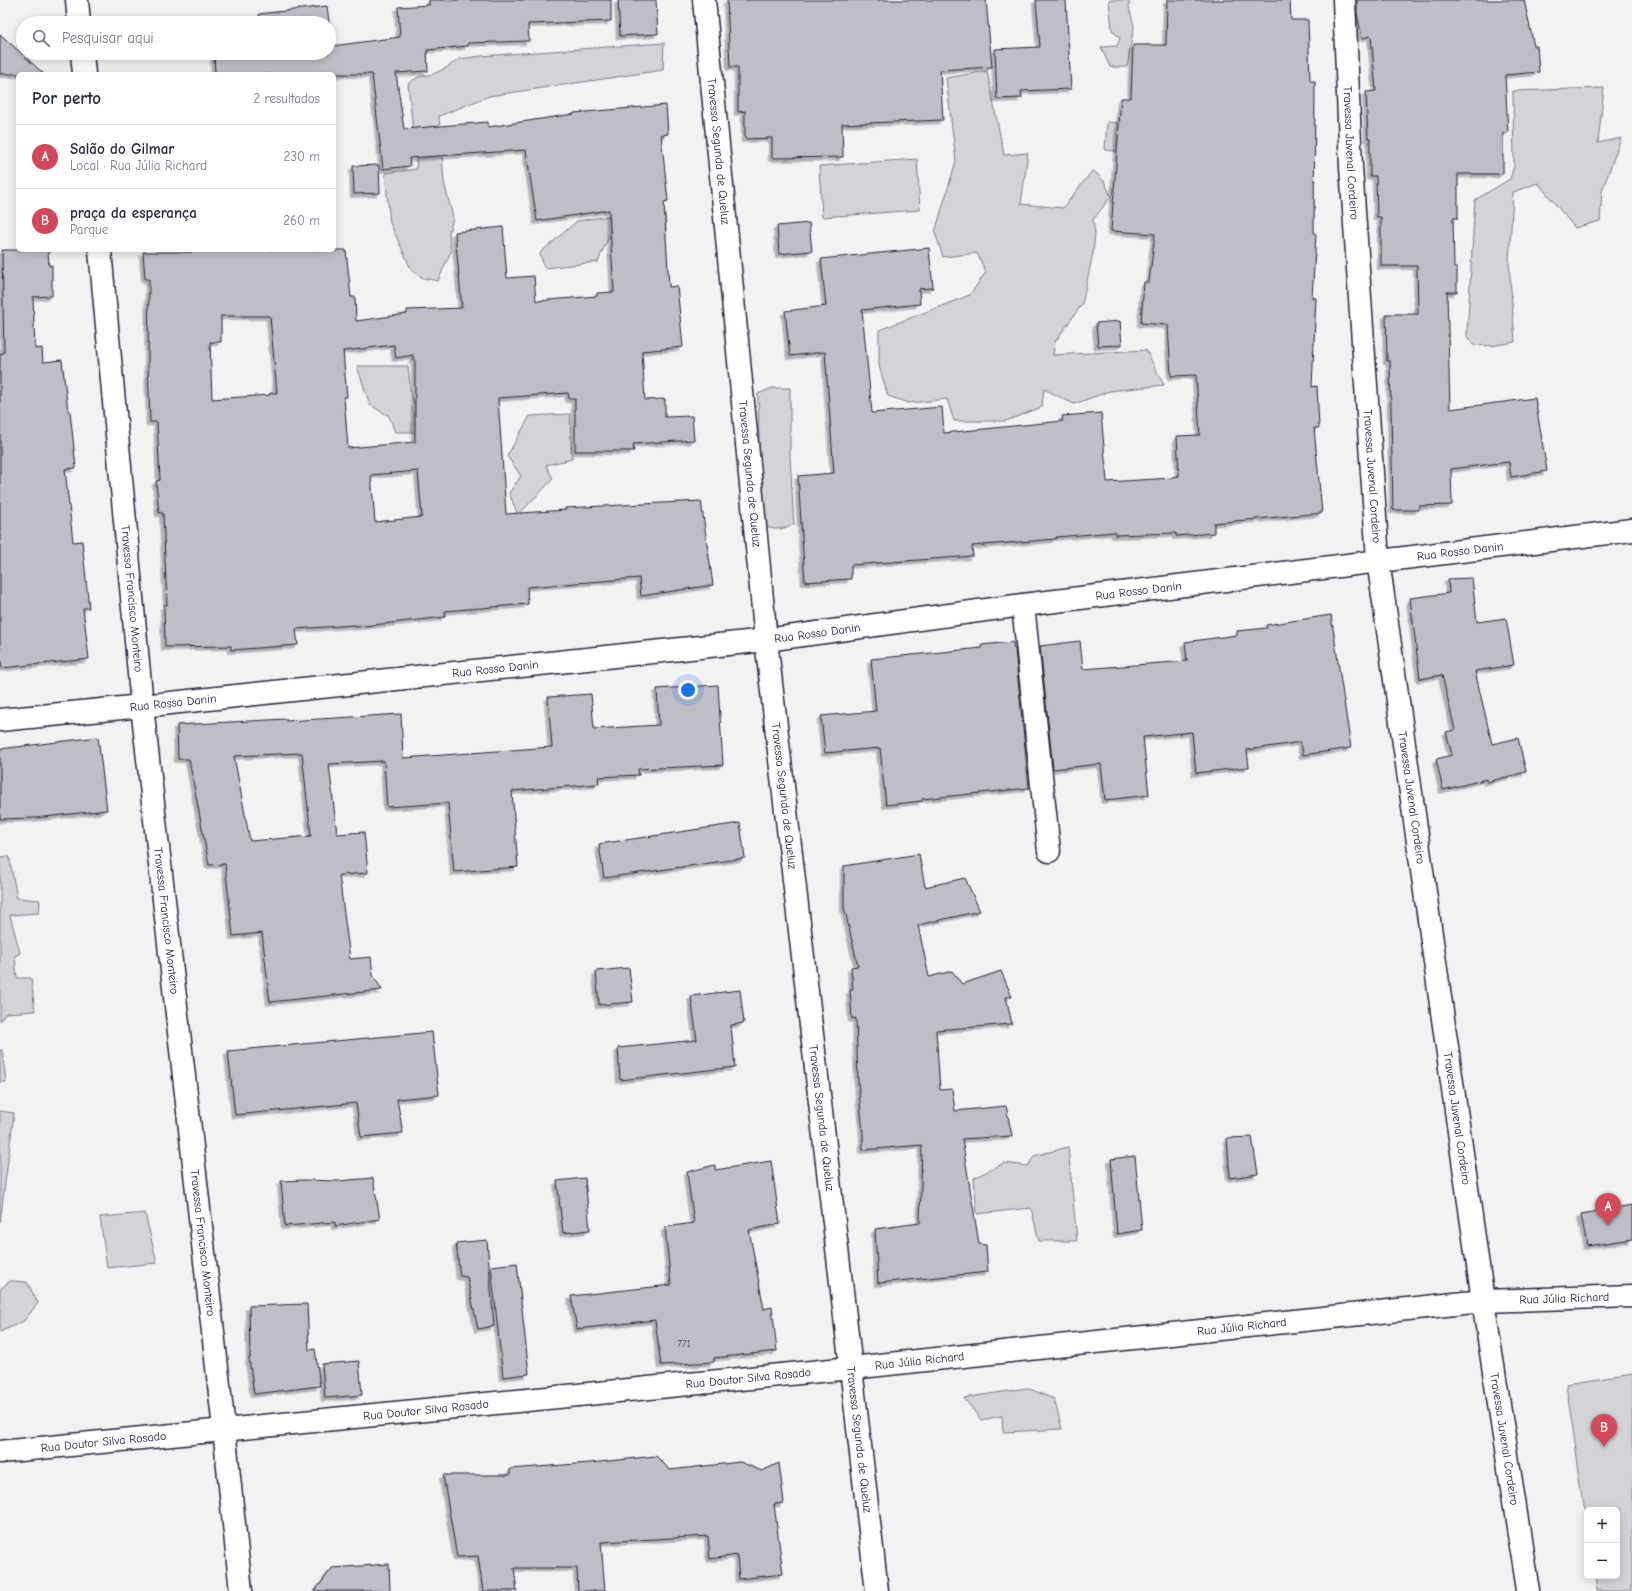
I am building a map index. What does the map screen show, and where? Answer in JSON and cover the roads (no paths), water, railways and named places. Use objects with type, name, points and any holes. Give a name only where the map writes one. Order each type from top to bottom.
[{"type":"street","points":[[77,0],[78,16]]},
{"type":"street","name":"Travessa Segunda de Queluz","points":[[704,0],[766,640],[877,1591]]},
{"type":"street","name":"Travessa Juvenal Cordeiro","points":[[1344,0],[1351,167],[1378,560],[1483,1301],[1528,1591]]},
{"type":"street","points":[[83,60],[84,72]]},
{"type":"street","name":"Travessa Francisco Monteiro","points":[[100,252],[142,706],[224,1429],[240,1591]]},
{"type":"street","name":"Rua Rosso Danin","points":[[0,720],[766,640],[1023,605],[1378,560],[1632,530]]},
{"type":"street","points":[[1023,605],[1049,850]]},
{"type":"street","name":"Rua Júlia Richard","points":[[851,1368],[1483,1301],[1632,1296]]},
{"type":"street","name":"Rua Doutor Silva Rosado","points":[[0,1452],[851,1368]]},
{"type":"place","name":"Salão do Gilmar","points":[[1608,1226]]},
{"type":"place","name":"praça da esperança","points":[[1604,1447]]}]
